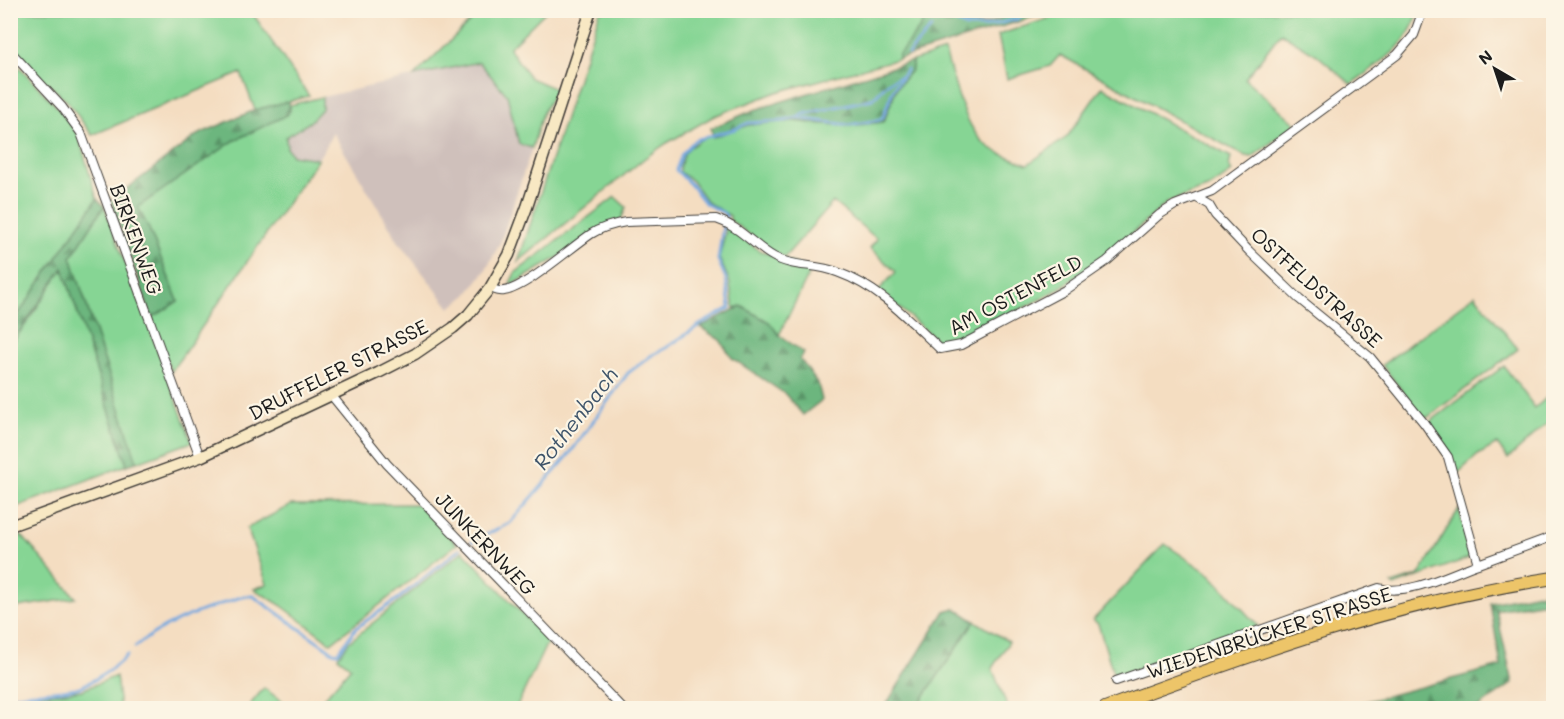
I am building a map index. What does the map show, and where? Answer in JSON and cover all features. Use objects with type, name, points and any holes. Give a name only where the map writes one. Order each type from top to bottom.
[{"type":"main road","name":"WIEDENBRÜCKER STRASSE","points":[[1105,708],[1246,657],[1348,624],[1472,592],[1554,578]]},
{"type":"street","points":[[10,29],[14,10]]},
{"type":"street","name":"DRUFFELER STRASSE","points":[[10,526],[200,457],[332,396],[415,354],[468,315],[490,288],[509,255],[591,10]]},
{"type":"street","points":[[1197,198],[1209,205],[1212,191],[1397,55],[1414,35],[1423,10]]},
{"type":"street","name":"BIRKENWEG","points":[[10,51],[62,107],[81,133],[200,457]]},
{"type":"street","name":"AM OSTENFELD","points":[[490,288],[503,292],[512,289],[591,234],[613,224],[716,219],[728,223],[776,258],[834,270],[859,280],[879,292],[940,349],[950,348],[961,345],[1065,290],[1107,261],[1159,215],[1174,205],[1212,191]]},
{"type":"street","name":"OSTFELDSTRASSE","points":[[1209,205],[1215,215],[1299,299],[1370,357],[1424,423],[1448,457],[1478,564]]},
{"type":"street","name":"JUNKERNWEG","points":[[332,396],[387,464],[622,708]]},
{"type":"street","points":[[1116,681],[1379,588],[1393,591],[1407,589],[1554,536]]},
{"type":"shaded area","points":[[479,62],[507,95],[519,144],[532,148],[500,243],[486,270],[467,295],[450,308],[398,241],[333,133],[318,159],[292,155],[287,148],[286,136],[310,122],[322,109],[322,97]]},
{"type":"green space","points":[[922,10],[926,16],[920,28],[899,54],[898,59],[777,92],[714,116],[645,158],[518,262],[600,11]]},
{"type":"green space","points":[[18,11],[251,11],[309,96],[255,110],[241,73],[92,135],[67,101],[16,55],[13,39]]},
{"type":"green space","points":[[481,11],[546,11],[509,48],[530,78],[556,89],[542,114],[532,148],[519,144],[507,95],[479,62],[414,76]]},
{"type":"green space","points":[[922,11],[942,11],[957,21],[967,24],[984,24],[998,20],[1011,11],[1053,11],[898,59],[899,54],[920,28],[926,16]]},
{"type":"green space","points":[[1071,11],[1419,11],[1408,35],[1400,45],[1383,61],[1351,84],[1317,55],[1281,33],[1245,79],[1296,124],[1252,157],[1245,156],[1060,55],[1050,66],[1007,79],[998,35]]},
{"type":"green space","points":[[945,51],[959,99],[970,123],[982,141],[1003,155],[1028,164],[1067,137],[1102,87],[1231,157],[1229,166],[1232,172],[1210,187],[1168,202],[1104,258],[1052,293],[960,341],[941,344],[879,290],[896,272],[870,248],[877,239],[833,202],[785,257],[775,254],[730,220],[730,216],[707,202],[692,181],[680,172],[684,154],[702,139],[748,125],[794,121],[817,124],[885,119],[896,89],[912,69],[912,61]]},
{"type":"green space","points":[[11,58],[58,108],[78,134],[97,199],[19,314],[11,307]]},
{"type":"green space","points":[[912,61],[912,69],[896,89],[883,122],[849,126],[794,121],[761,123],[713,137],[711,128],[754,110]]},
{"type":"green space","points":[[322,97],[322,109],[310,122],[286,137],[287,148],[292,155],[318,159],[171,372],[151,316],[157,315],[178,301],[149,229],[137,207],[235,140],[287,115],[290,105]]},
{"type":"green space","points":[[289,101],[290,110],[287,115],[235,140],[138,207],[178,301],[157,315],[151,316],[111,201],[197,135],[255,110]]},
{"type":"green space","points":[[615,197],[626,207],[621,220],[512,285],[510,283],[515,273]]},
{"type":"green space","points":[[97,199],[104,206],[71,257],[137,462],[127,465],[63,268],[11,344],[11,325]]},
{"type":"green space","points":[[104,206],[192,442],[137,462],[71,257]]},
{"type":"green space","points":[[727,226],[759,250],[811,270],[779,335],[769,322],[741,306],[734,308],[729,280],[719,258]]},
{"type":"green space","points":[[63,268],[127,465],[11,509],[11,344]]},
{"type":"green space","points":[[1475,295],[1518,349],[1428,417],[1423,418],[1382,365]]},
{"type":"green space","points":[[741,306],[769,322],[779,335],[804,353],[800,359],[818,384],[822,400],[803,415],[785,394],[732,358],[720,340],[700,327]]},
{"type":"green space","points":[[1504,366],[1535,408],[1553,392],[1553,418],[1508,459],[1497,444],[1478,455],[1457,474],[1450,455],[1429,426],[1431,421]]},
{"type":"green space","points":[[418,504],[457,544],[331,643],[282,606],[254,589],[267,584],[247,528],[291,505]]},
{"type":"green space","points":[[1459,509],[1471,554],[1469,558],[1394,586],[1392,584],[1417,576],[1421,572]]},
{"type":"green space","points":[[16,533],[23,537],[76,598],[18,607],[11,611],[11,535]]},
{"type":"green space","points":[[1165,544],[1211,575],[1258,626],[1115,679],[1098,624],[1093,620]]},
{"type":"green space","points":[[463,551],[548,641],[516,708],[315,708],[351,667],[338,657],[349,642]]},
{"type":"green space","points":[[1553,590],[1553,601],[1496,610],[1513,683],[1478,708],[1341,708],[1501,666],[1490,603]]},
{"type":"green space","points":[[955,608],[975,621],[916,708],[884,708],[945,611]]},
{"type":"green space","points":[[975,621],[1009,642],[992,668],[1008,708],[916,708]]},
{"type":"green space","points":[[116,676],[120,708],[11,708],[11,702],[30,696],[82,690]]},
{"type":"green space","points":[[264,688],[291,708],[247,708]]},
{"type":"waterway","name":"Rothenbach","points":[[937,21],[944,16],[966,27],[984,27],[1017,19],[1028,10]]},
{"type":"waterway","name":"Rothenbach","points":[[908,54],[931,28]]},
{"type":"waterway","name":"Rothenbach","points":[[726,217],[724,213],[706,204],[676,170],[682,154],[695,140],[748,123],[797,118],[849,125],[879,120],[883,117],[893,90],[907,69]]},
{"type":"waterway","name":"Rothenbach","points":[[797,118],[804,114],[872,99],[889,82],[901,76]]},
{"type":"waterway","name":"Rothenbach","points":[[472,542],[510,523],[568,456],[628,373],[652,355],[730,308],[726,279],[718,260],[723,226]]},
{"type":"waterway","name":"Rothenbach","points":[[135,647],[173,623],[244,596],[253,596],[333,652],[338,653],[356,628],[399,598],[460,549]]},
{"type":"waterway","name":"Rothenbach","points":[[10,697],[82,686],[103,674],[127,655]]}]
